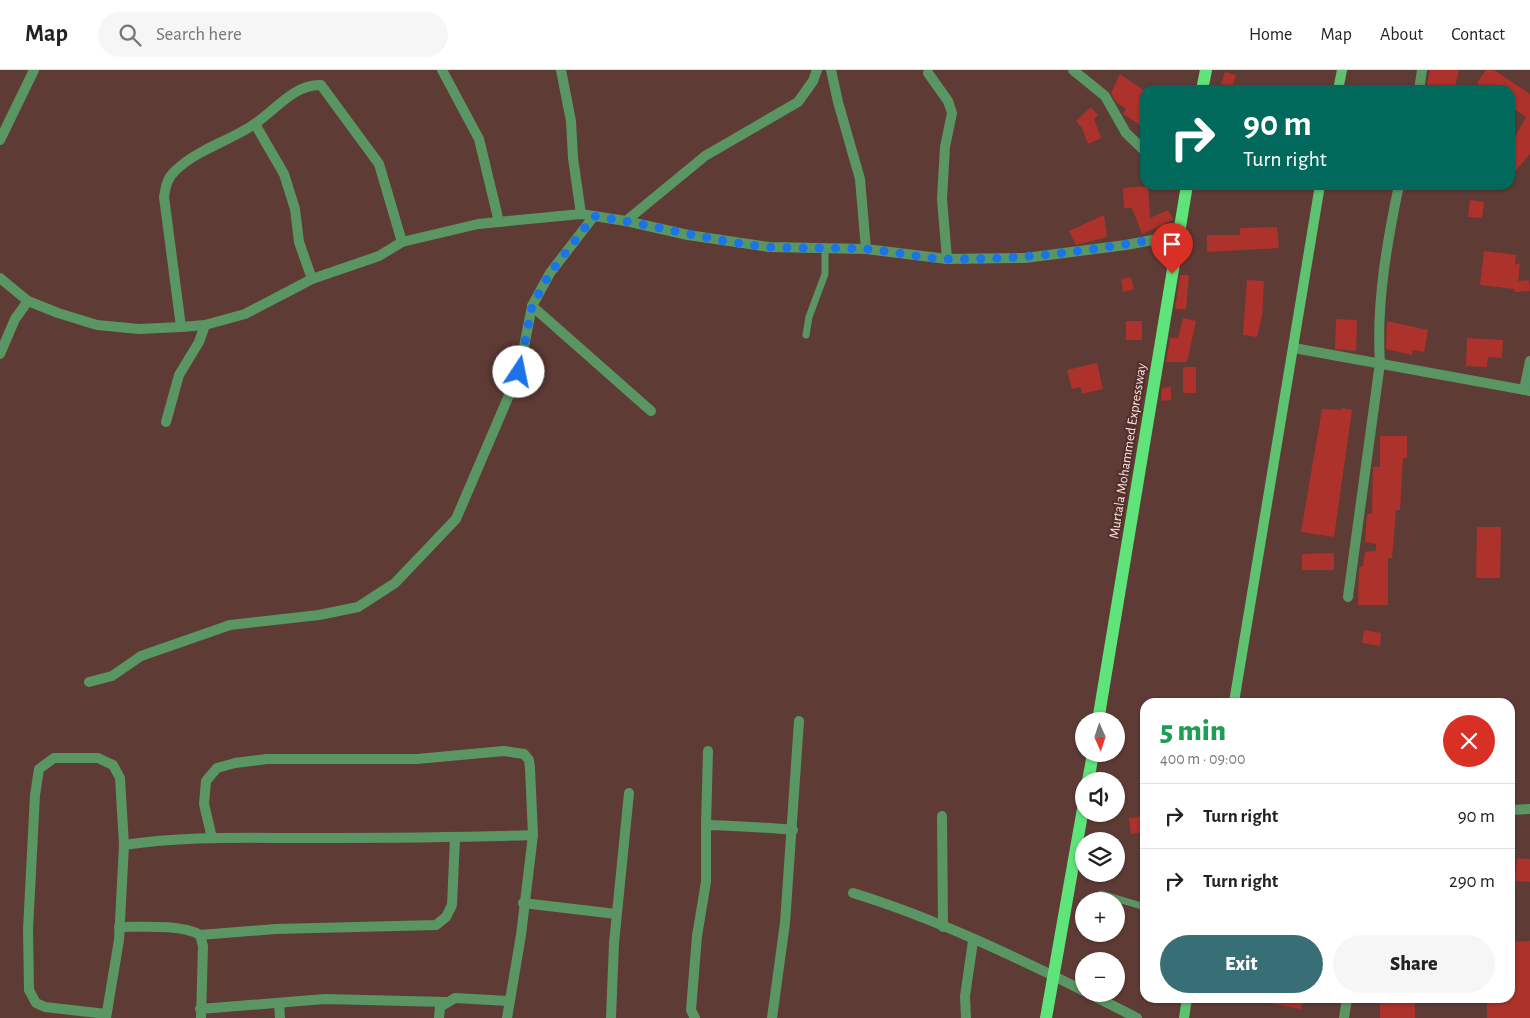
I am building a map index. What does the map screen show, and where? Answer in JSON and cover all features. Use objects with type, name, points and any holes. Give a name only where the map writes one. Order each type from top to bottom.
[{"type":"main road","points":[[1203,85],[1206,70]]},
{"type":"main road","points":[[1339,85],[1342,70]]},
{"type":"main road","name":"Murtala Mohammed Expressway","points":[[1099,712],[1186,190]]},
{"type":"main road","points":[[1235,698],[1319,190]]},
{"type":"main road","points":[[1046,1018],[1081,822]]},
{"type":"main road","points":[[1184,1018],[1186,1003]]},
{"type":"street","points":[[0,140],[34,70]]},
{"type":"street","points":[[442,70],[480,139],[499,222]]},
{"type":"street","points":[[561,70],[571,121],[573,158],[581,214]]},
{"type":"street","points":[[626,221],[705,156],[798,102],[813,81],[817,70]]},
{"type":"street","points":[[831,70],[860,178],[866,249]]},
{"type":"street","points":[[1073,70],[1105,96],[1126,133],[1140,146]]},
{"type":"street","points":[[1420,85],[1422,70]]},
{"type":"street","points":[[928,73],[948,101],[952,113],[945,147],[942,200],[947,259]]},
{"type":"street","points":[[181,328],[164,196],[167,180],[178,168],[255,124],[298,90],[312,84],[321,85],[379,164],[402,242]]},
{"type":"street","points":[[255,124],[284,174],[295,209],[299,242],[312,279]]},
{"type":"street","points":[[1348,597],[1380,363],[1378,331],[1391,223],[1398,190]]},
{"type":"street","points":[[0,278],[28,301],[97,325],[140,329],[181,328],[205,325],[245,314],[312,279],[379,256],[402,242],[478,224],[581,214],[626,221],[688,235],[770,247],[866,249],[947,259],[1025,258],[1126,245],[1178,235]]},
{"type":"street","points":[[89,682],[112,676],[141,656],[230,625],[319,615],[358,607],[396,583],[456,519],[519,372],[532,306],[550,273],[594,216]]},
{"type":"street","points":[[0,354],[15,319],[28,301]]},
{"type":"street","points":[[532,306],[595,359],[651,410]]},
{"type":"street","points":[[166,422],[179,375],[199,342],[205,325]]},
{"type":"street","points":[[1294,348],[1527,391],[1530,361]]},
{"type":"street","points":[[772,1018],[785,923],[799,721]]},
{"type":"street","points":[[212,838],[204,804],[206,781],[217,768],[267,759],[417,759],[504,751],[524,754],[529,760],[533,835],[523,903],[521,935],[508,1001],[507,1018]]},
{"type":"street","points":[[695,1018],[691,1010],[697,936],[706,882],[708,751]]},
{"type":"street","points":[[54,758],[98,758],[113,765],[120,778],[124,845],[120,927],[106,1016],[45,1007],[36,1003],[29,990],[28,929],[35,795],[40,770],[54,758]]},
{"type":"street","points":[[611,1018],[616,914],[628,793]]},
{"type":"street","points":[[1515,810],[1530,809]]},
{"type":"street","points":[[942,816],[943,928]]},
{"type":"street","points":[[706,825],[752,826],[792,830]]},
{"type":"street","points":[[124,845],[159,840],[212,838],[455,838],[533,835]]},
{"type":"street","points":[[120,927],[161,928],[194,931],[200,934],[276,929],[436,925],[446,917],[452,905],[455,838]]},
{"type":"street","points":[[853,893],[891,905],[1075,987]]},
{"type":"street","points":[[523,903],[616,914]]},
{"type":"street","points":[[200,934],[203,946],[201,1014],[279,1003],[325,1000],[446,1002]]},
{"type":"street","points":[[966,1018],[965,996],[973,941]]},
{"type":"street","points":[[439,1018],[440,1007],[455,998],[508,1001]]},
{"type":"street","points":[[1106,1002],[1137,1018]]},
{"type":"street","points":[[279,1003],[280,1018]]},
{"type":"street","points":[[1344,1018],[1346,1003]]},
{"type":"lane","points":[[806,336],[809,317],[825,274],[825,248]]},
{"type":"lane","points":[[1125,901],[1140,906]]},
{"type":"building","points":[[1430,70],[1459,70],[1455,85],[1427,85]]},
{"type":"building","points":[[1486,70],[1494,70],[1530,94],[1530,154],[1515,171],[1515,137],[1526,117],[1515,109],[1515,85],[1480,85],[1477,83]]},
{"type":"building","points":[[1225,72],[1236,75],[1233,85],[1221,84]]},
{"type":"building","points":[[1120,74],[1140,88],[1140,125],[1123,114],[1126,109],[1116,102],[1111,93]]},
{"type":"building","points":[[1091,107],[1098,115],[1094,119],[1101,138],[1088,144],[1082,128],[1076,121]]},
{"type":"building","points":[[1140,187],[1140,190],[1148,190],[1150,218],[1168,210],[1173,220],[1142,234],[1132,208],[1124,208],[1123,188]]},
{"type":"building","points":[[1470,200],[1484,202],[1482,218],[1468,217]]},
{"type":"building","points":[[1104,215],[1107,237],[1076,245],[1069,231]]},
{"type":"building","points":[[1277,227],[1279,248],[1207,252],[1207,235],[1240,235],[1240,228]]},
{"type":"building","points":[[1484,251],[1516,255],[1515,264],[1520,264],[1518,281],[1529,280],[1530,291],[1515,292],[1514,289],[1480,285]]},
{"type":"building","points":[[1180,275],[1189,275],[1186,309],[1175,309]]},
{"type":"building","points":[[1131,277],[1134,289],[1123,292],[1121,279]]},
{"type":"building","points":[[1247,280],[1264,281],[1262,316],[1257,337],[1243,335]]},
{"type":"building","points":[[1183,318],[1196,321],[1187,362],[1166,362],[1170,338],[1178,338]]},
{"type":"building","points":[[1336,319],[1357,320],[1356,351],[1335,349]]},
{"type":"building","points":[[1126,321],[1142,321],[1142,340],[1126,340]]},
{"type":"building","points":[[1387,321],[1428,330],[1424,352],[1413,350],[1412,355],[1386,349]]},
{"type":"building","points":[[1467,338],[1503,340],[1502,358],[1488,357],[1487,367],[1466,366]]},
{"type":"building","points":[[1097,363],[1103,389],[1082,394],[1081,387],[1072,389],[1067,370]]},
{"type":"building","points":[[1183,367],[1196,367],[1196,393],[1183,393]]},
{"type":"building","points":[[1171,387],[1171,400],[1161,401],[1162,388]]},
{"type":"building","points":[[1341,408],[1352,410],[1334,537],[1301,532],[1322,409],[1341,410]]},
{"type":"building","points":[[1380,436],[1407,436],[1407,458],[1403,458],[1400,510],[1396,510],[1392,558],[1388,558],[1388,605],[1358,605],[1359,567],[1363,566],[1365,552],[1376,551],[1376,544],[1365,542],[1367,514],[1372,514],[1373,467],[1380,467]]},
{"type":"building","points":[[1477,527],[1501,527],[1500,578],[1476,578]]},
{"type":"building","points":[[1334,553],[1334,570],[1302,570],[1302,554]]},
{"type":"building","points":[[1364,630],[1381,633],[1380,646],[1362,643]]},
{"type":"building","points":[[1140,817],[1140,832],[1131,834],[1129,818]]},
{"type":"building","points":[[1517,858],[1530,859],[1530,882],[1515,881]]},
{"type":"building","points":[[1530,941],[1530,1018],[1487,1018],[1487,1003],[1515,1003],[1515,942]]},
{"type":"building","points":[[1268,1003],[1302,1003],[1301,1009]]},
{"type":"building","points":[[1380,1003],[1415,1003],[1415,1018],[1380,1018]]},
{"type":"route","points":[[519,372],[532,306],[550,273],[594,216],[688,235],[770,247],[866,249],[947,259],[1025,258],[1126,245],[1178,235],[1172,274]]}]
